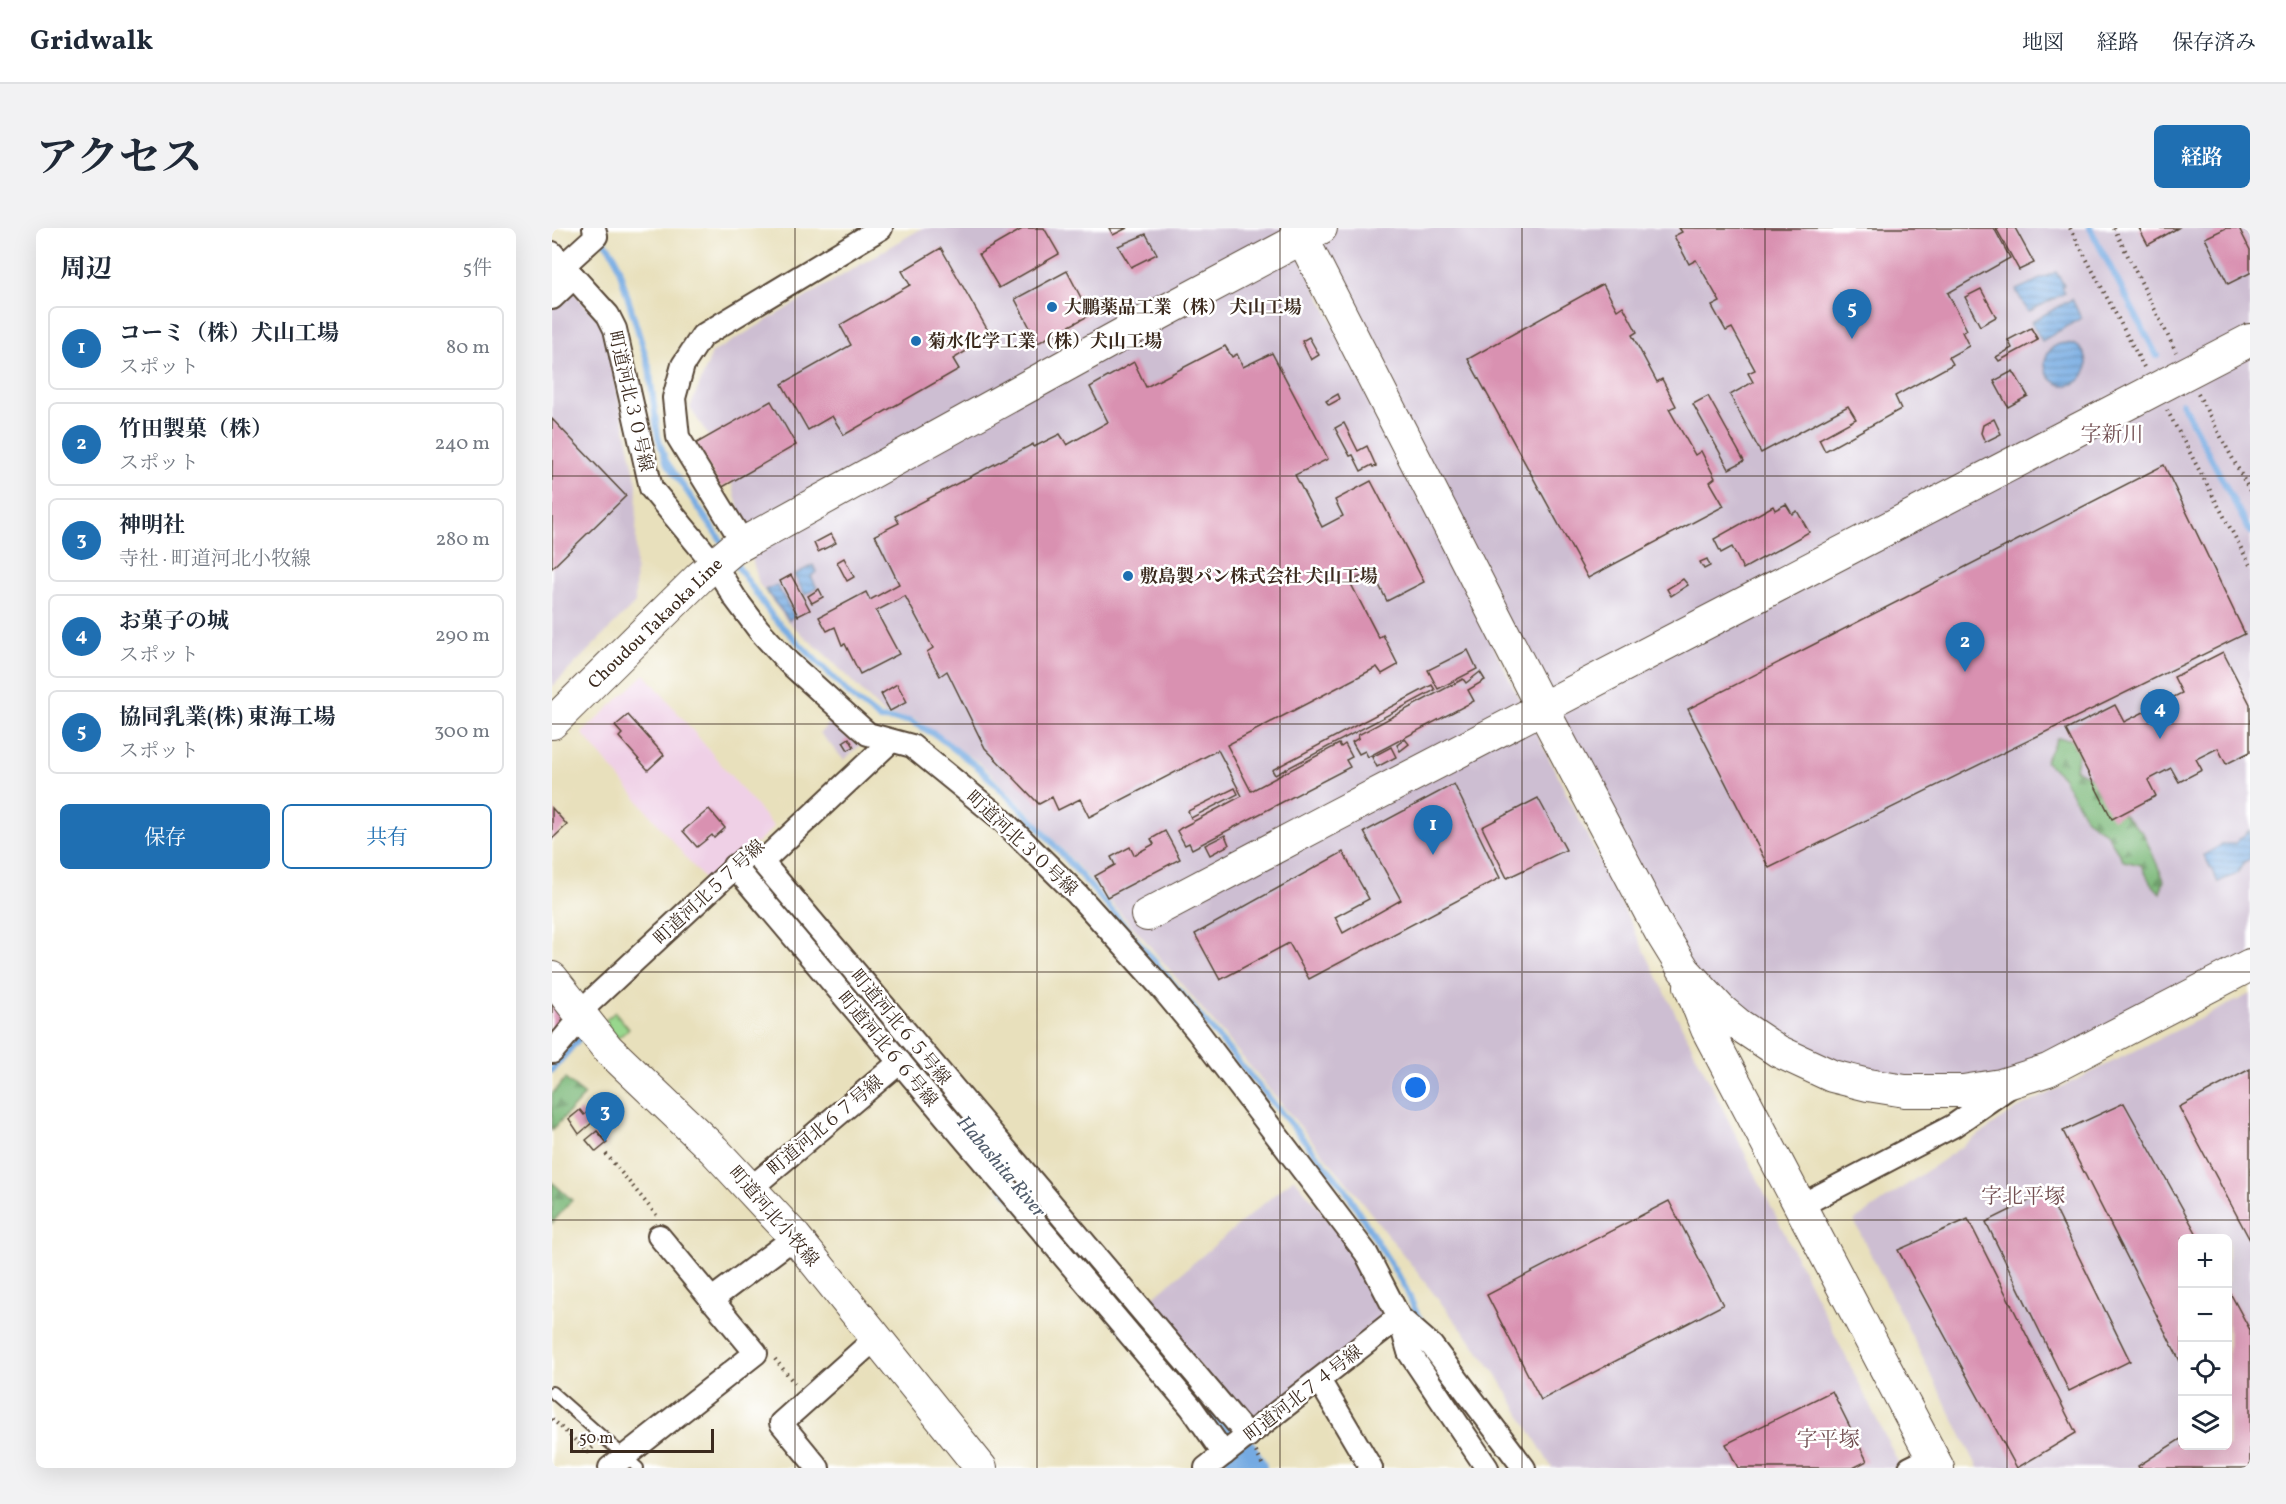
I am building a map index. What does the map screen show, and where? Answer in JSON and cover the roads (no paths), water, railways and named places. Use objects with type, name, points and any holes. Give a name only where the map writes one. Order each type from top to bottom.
[{"type":"street","points":[[552,298],[560,268],[596,236],[594,228]]},
{"type":"street","points":[[730,552],[678,437],[674,398],[682,365],[702,336],[881,228]]},
{"type":"street","points":[[1306,231],[1542,708],[1660,931],[1684,969],[1721,1010],[1759,1040],[1799,1062],[1832,1076],[1887,1089],[1925,1092],[1982,1088],[2020,1079],[2063,1063],[2250,965]]},
{"type":"street","name":"Choudou Takaoka Line","points":[[552,723],[730,552],[1306,231]]},
{"type":"street","name":"町道河北３０号線","points":[[560,268],[608,315],[615,329],[651,488],[730,552],[735,598],[759,630],[788,662],[883,739],[912,746],[999,816],[1077,894],[1159,985],[1198,1032],[1366,1253],[1399,1317],[1409,1352],[1487,1468]]},
{"type":"street","points":[[1147,915],[2250,340]]},
{"type":"street","name":"町道河北５７号線","points":[[552,1052],[587,1005],[739,872],[753,852],[883,739]]},
{"type":"street","name":"町道河北６５号線","points":[[883,739],[762,862],[1230,1450]]},
{"type":"street","name":"町道河北６６号線","points":[[739,872],[1191,1407],[1230,1450]]},
{"type":"street","points":[[1684,969],[1707,1029],[1800,1206],[1927,1464]]},
{"type":"street","name":"町道河北小牧線","points":[[552,978],[607,1048],[649,1090],[691,1126],[795,1237],[981,1468]]},
{"type":"street","name":"町道河北６７号線","points":[[751,1188],[900,1062]]},
{"type":"street","points":[[1800,1206],[1953,1126],[2020,1079]]},
{"type":"street","points":[[621,1464],[756,1353],[659,1236]]},
{"type":"street","points":[[711,1300],[795,1237]]},
{"type":"street","points":[[1399,1317],[1432,1346],[1524,1468]]},
{"type":"street","name":"町道河北７４号線","points":[[1230,1450],[1399,1317]]},
{"type":"street","points":[[818,1468],[780,1423],[876,1338]]},
{"type":"street","points":[[1319,1380],[1371,1468]]},
{"type":"lane","points":[[552,1392],[621,1464]]},
{"type":"water","points":[[2056,272],[2064,285],[2062,287],[2065,293],[2028,312],[2016,290]]},
{"type":"water","points":[[2072,299],[2081,318],[2042,341],[2031,322]]},
{"type":"water","points":[[2066,343],[2081,349],[2087,364],[2081,379],[2066,385],[2051,379],[2045,364],[2051,349]]},
{"type":"water","points":[[813,565],[817,572],[811,576],[817,588],[805,595],[794,575]]},
{"type":"water","points":[[777,585],[794,616],[789,620],[765,590]]},
{"type":"water","points":[[2250,830],[2250,859],[2244,862],[2237,874],[2218,882],[2204,855],[2223,844],[2234,844]]},
{"type":"waterway","points":[[2090,228],[2157,356]]},
{"type":"waterway","points":[[601,237],[615,256],[649,367],[658,437],[666,461],[724,545]]},
{"type":"waterway","points":[[2182,403],[2250,532]]},
{"type":"waterway","points":[[734,561],[772,616],[853,698],[880,719],[910,721],[936,735],[979,768],[1036,824],[1125,926],[1345,1189],[1406,1289],[1418,1316],[1429,1329]]},
{"type":"waterway","name":"Habashita River","points":[[750,866],[1234,1441],[1250,1468]]},
{"type":"waterway","points":[[552,1070],[583,1034]]},
{"type":"place","name":"大鵬薬品工業（株） 犬山工場","points":[[1052,307]]},
{"type":"place","name":"協同乳業(株) 東海工場","points":[[1852,339]]},
{"type":"place","name":"菊水化学工業（株）犬山工場","points":[[916,341]]},
{"type":"place","name":"敷島製パン株式会社 犬山工場","points":[[1128,576]]},
{"type":"place","name":"竹田製菓（株）","points":[[1965,672]]},
{"type":"place","name":"お菓子の城","points":[[2160,739]]},
{"type":"place","name":"コーミ（株）犬山工場","points":[[1433,855]]},
{"type":"place","name":"神明社","points":[[605,1142]]},
{"type":"district","name":"字新川","points":[[2112,434]]},
{"type":"district","name":"字北平塚","points":[[2023,1196]]},
{"type":"district","name":"字平塚","points":[[1828,1439]]}]
